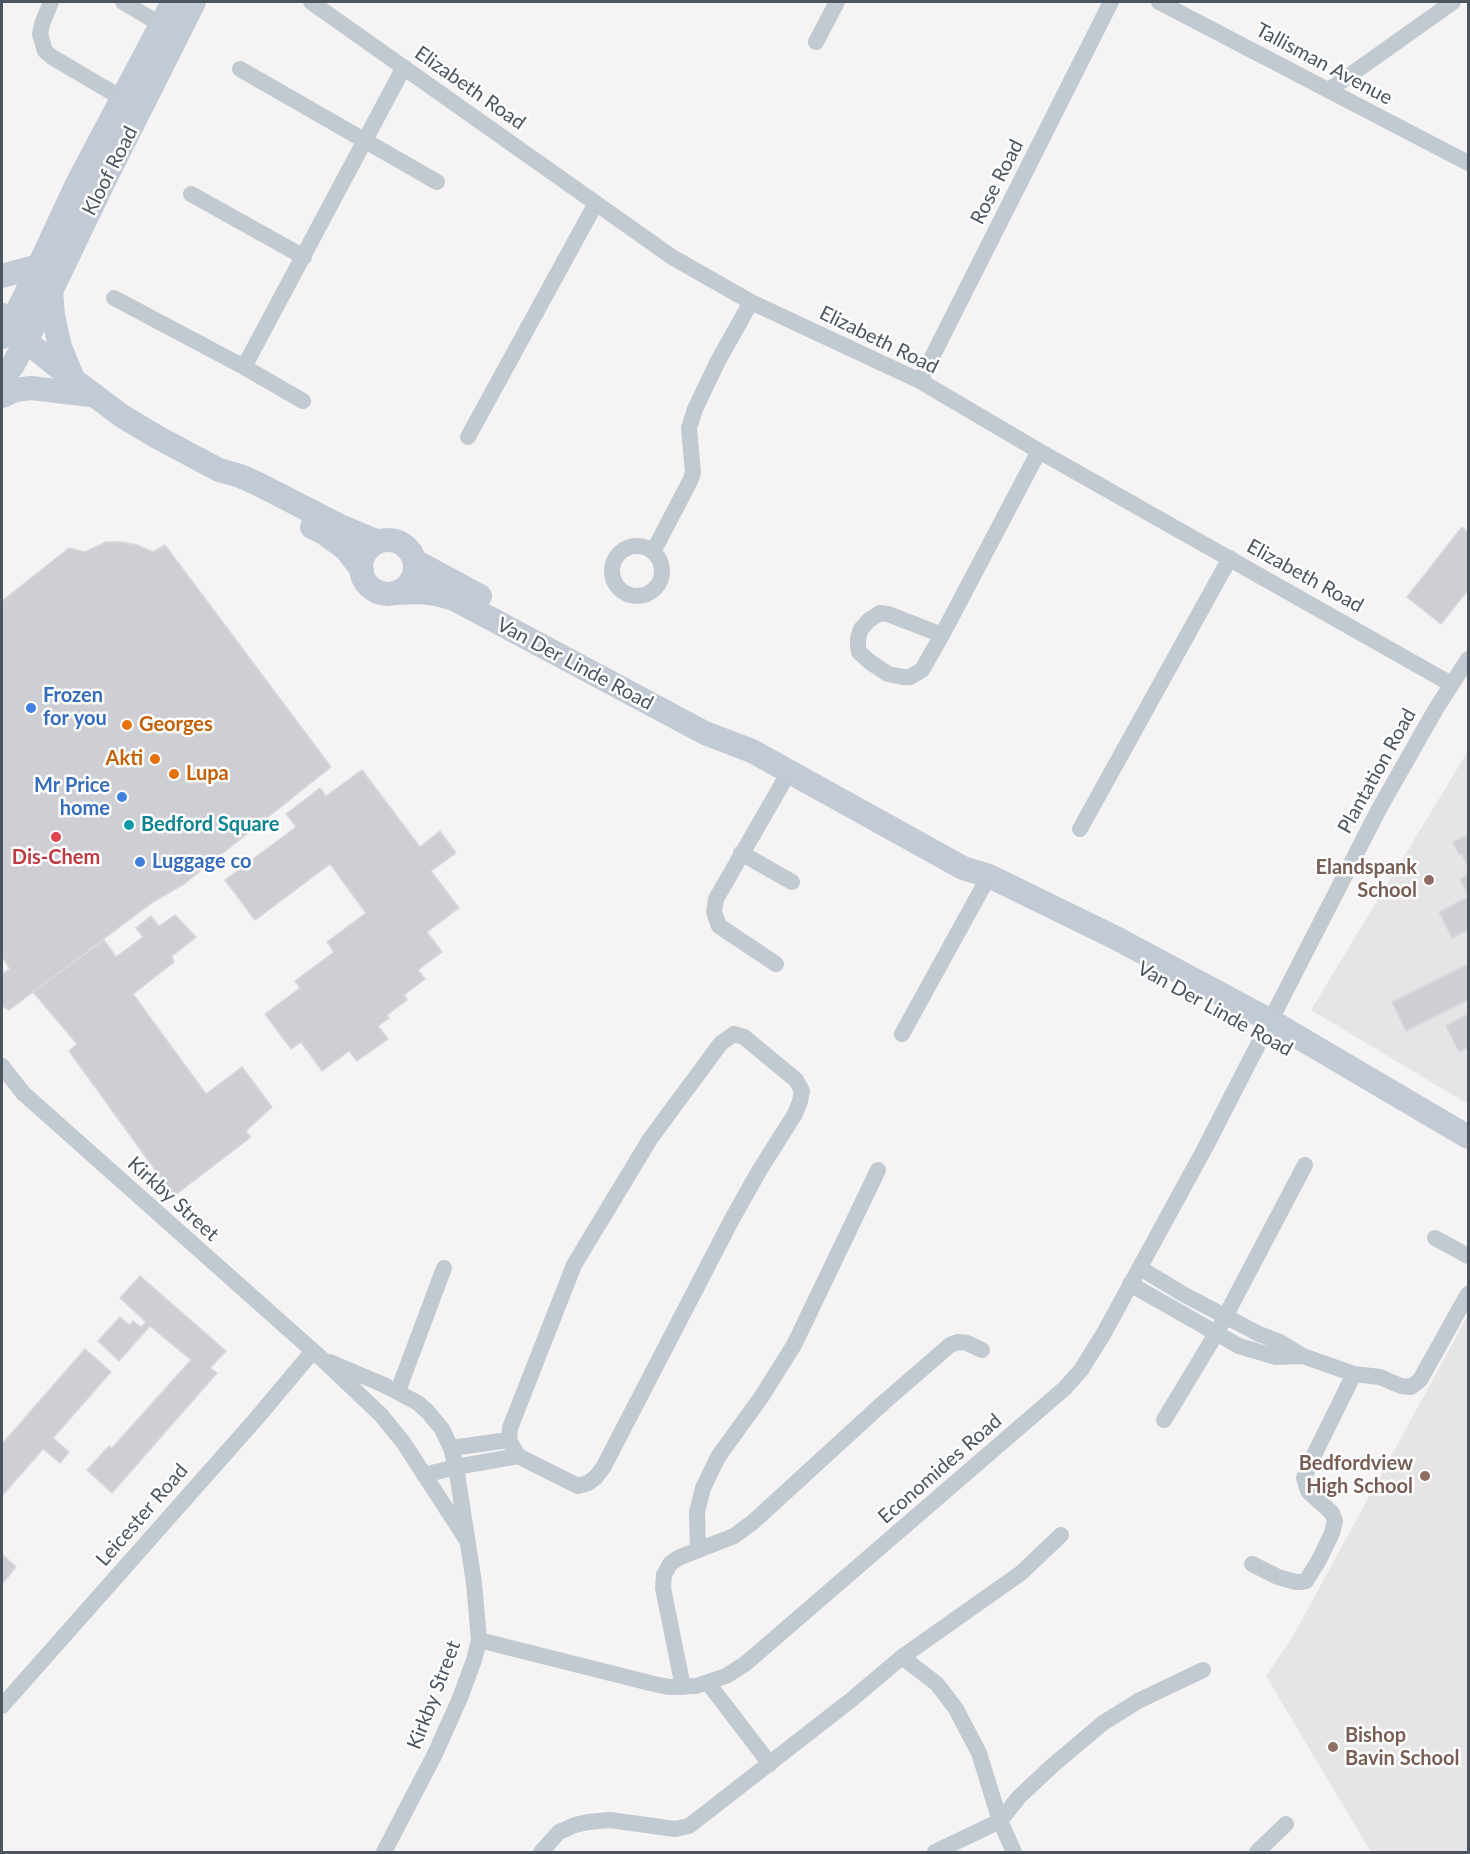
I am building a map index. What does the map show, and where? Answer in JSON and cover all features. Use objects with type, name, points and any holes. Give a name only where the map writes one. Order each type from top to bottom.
[{"type":"main road","name":"Kloof Road","points":[[169,29],[173,2]]},
{"type":"main road","name":"Kloof Road","points":[[10,329],[51,289],[131,104],[169,29],[194,2]]},
{"type":"main road","name":"Kloof Road","points":[[10,329],[76,186],[131,104]]},
{"type":"main road","points":[[2,276],[38,266]]},
{"type":"main road","points":[[51,289],[53,315],[60,347],[74,380]]},
{"type":"main road","points":[[2,379],[14,365],[10,329]]},
{"type":"main road","points":[[10,329],[122,416],[219,470],[252,496],[324,533],[346,549],[362,570]]},
{"type":"main road","points":[[2,396],[15,390],[31,388],[94,395]]},
{"type":"main road","points":[[219,470],[258,484],[338,525],[378,542]]},
{"type":"main road","points":[[394,540],[401,543],[412,554],[415,561],[413,578],[402,590],[383,593],[376,591],[365,580],[362,561],[365,553],[378,542],[394,540]]},
{"type":"main road","name":"Van Der Linde Road","points":[[415,561],[713,721],[752,751],[987,880],[1028,906],[1267,1028],[1468,1137]]},
{"type":"main road","name":"Van Der Linde Road","points":[[394,593],[421,592],[454,599],[705,733],[752,751]]},
{"type":"main road","name":"Van Der Linde Road","points":[[1267,1028],[1468,1150]]},
{"type":"street","points":[[51,2],[40,34],[45,51],[131,104]]},
{"type":"street","points":[[123,2],[169,29]]},
{"type":"street","name":"Elizabeth Road","points":[[311,2],[672,257],[752,302],[920,381],[1039,451],[1451,684]]},
{"type":"street","points":[[816,42],[837,2]]},
{"type":"street","name":"Rose Road","points":[[920,381],[1111,2]]},
{"type":"street","name":"Tallisman Avenue","points":[[1160,2],[1468,163]]},
{"type":"street","points":[[1329,90],[1453,2]]},
{"type":"street","points":[[244,367],[404,67]]},
{"type":"street","points":[[240,69],[437,182]]},
{"type":"street","points":[[191,194],[304,257]]},
{"type":"street","points":[[468,437],[596,203]]},
{"type":"street","points":[[114,298],[303,400]]},
{"type":"street","points":[[653,552],[693,473],[689,428],[695,409],[718,361],[752,302]]},
{"type":"street","points":[[942,635],[880,613],[861,629],[858,646],[860,652],[870,662],[888,674],[910,677],[922,670],[942,635],[1039,451]]},
{"type":"street","points":[[1080,829],[1230,558]]},
{"type":"street","name":"Plantation Road","points":[[1267,1028],[1379,809],[1451,684],[1468,659]]},
{"type":"street","points":[[776,964],[719,926],[714,912],[716,899],[789,772]]},
{"type":"street","points":[[741,853],[792,882]]},
{"type":"street","points":[[902,1034],[987,880]]},
{"type":"street","name":"Economides Road","points":[[478,1640],[654,1684],[683,1687],[708,1683],[746,1664],[1065,1388],[1081,1370],[1140,1268],[1267,1028]]},
{"type":"street","points":[[734,1034],[744,1037],[796,1080],[802,1091],[800,1101],[795,1114],[731,1221],[604,1466],[596,1477],[578,1486],[518,1456],[509,1440],[510,1428],[574,1265],[651,1139],[721,1043],[734,1034]]},
{"type":"street","name":"Kirkby Street","points":[[2,1066],[23,1093],[317,1355],[381,1415],[403,1442],[468,1542]]},
{"type":"street","points":[[1164,1420],[1226,1317],[1305,1165]]},
{"type":"street","points":[[698,1549],[697,1512],[703,1488],[718,1457],[762,1396],[794,1345],[878,1170]]},
{"type":"street","points":[[1435,1238],[1468,1256]]},
{"type":"street","points":[[381,1415],[395,1390],[444,1268]]},
{"type":"street","points":[[1140,1268],[1183,1294],[1259,1334],[1280,1342],[1303,1356],[1354,1374],[1380,1377],[1401,1386],[1411,1387],[1420,1380],[1468,1294]]},
{"type":"street","points":[[1130,1284],[1239,1346],[1276,1357],[1303,1356]]},
{"type":"street","points":[[683,1687],[663,1588],[664,1575],[670,1564],[698,1549],[734,1536],[753,1522],[950,1345],[958,1342],[967,1343],[982,1350]]},
{"type":"street","name":"Kirkby Street","points":[[317,1355],[395,1390],[418,1403],[442,1430],[451,1448],[456,1467],[474,1583],[478,1640],[474,1660],[460,1698],[416,1792],[384,1852]]},
{"type":"street","name":"Leicester Road","points":[[2,1706],[256,1419],[317,1355]]},
{"type":"street","points":[[1252,1564],[1278,1577],[1302,1582],[1306,1581],[1319,1560],[1335,1521],[1332,1513],[1308,1491],[1304,1478],[1354,1374]]},
{"type":"street","points":[[451,1448],[509,1440]]},
{"type":"street","points":[[424,1475],[518,1456]]},
{"type":"street","points":[[541,1852],[560,1832],[588,1822],[610,1820],[675,1829],[689,1826],[851,1700],[902,1657],[1021,1573],[1061,1535]]},
{"type":"street","points":[[902,1657],[937,1684],[956,1709],[979,1753],[1000,1821],[1014,1852]]},
{"type":"street","points":[[935,1852],[1000,1821],[1019,1797],[1103,1723],[1138,1701],[1203,1670]]},
{"type":"street","points":[[708,1683],[770,1764]]},
{"type":"street","points":[[1257,1852],[1286,1824]]},
{"type":"shaded area","name":"Elandspank School","points":[[1468,751],[1468,1104],[1311,1010]]},
{"type":"shaded area","name":"Bedfordview High School","points":[[1468,1315],[1468,1852],[1371,1852],[1266,1676],[1293,1636]]},
{"type":"building","points":[[1462,527],[1468,533],[1468,590],[1441,624],[1407,597]]},
{"type":"building","name":"Bedford Square","points":[[106,542],[137,545],[153,552],[165,545],[331,767],[184,884],[153,902],[9,1010],[2,1006],[2,974],[10,969],[2,957],[2,601],[69,548],[85,552]]},
{"type":"building","points":[[362,770],[420,847],[440,831],[456,853],[431,871],[459,908],[427,932],[442,952],[418,970],[425,979],[404,995],[407,1000],[387,1015],[389,1018],[378,1026],[388,1039],[357,1061],[349,1051],[322,1071],[301,1042],[291,1049],[265,1014],[300,988],[295,981],[334,952],[327,942],[366,913],[330,864],[255,920],[225,880],[296,827],[286,814],[320,788],[326,796]]},
{"type":"building","points":[[1468,835],[1468,868],[1453,842]]},
{"type":"building","points":[[1468,874],[1468,895],[1460,879]]},
{"type":"building","points":[[1468,897],[1468,930],[1452,938],[1439,912]]},
{"type":"building","points":[[175,915],[196,937],[172,956],[174,962],[133,994],[206,1094],[242,1067],[272,1107],[246,1131],[251,1137],[174,1196],[69,1051],[77,1044],[33,992],[104,940],[116,957],[143,937],[136,928],[151,916],[159,926]]},
{"type":"building","points":[[1468,964],[1468,1000],[1406,1031],[1392,1002]]},
{"type":"building","points":[[1468,1014],[1468,1048],[1459,1052],[1446,1026]]},
{"type":"building","points":[[140,1276],[226,1351],[210,1368],[217,1373],[112,1493],[87,1470],[109,1446],[112,1448],[191,1360],[150,1326],[119,1361],[98,1341],[120,1317],[129,1325],[133,1321],[141,1327],[146,1322],[120,1298]]},
{"type":"building","points":[[85,1349],[111,1372],[53,1438],[69,1452],[60,1463],[43,1449],[2,1496],[2,1444]]},
{"type":"building","points":[[2,1554],[16,1567],[2,1584]]},
{"type":"place","name":"Frozen for you","points":[[31,708]]},
{"type":"place","name":"Georges","points":[[127,725]]},
{"type":"place","name":"Akti","points":[[155,759]]},
{"type":"place","name":"Lupa","points":[[174,774]]},
{"type":"place","name":"Mr Price home","points":[[122,797]]},
{"type":"place","name":"Bedford Square","points":[[129,825]]},
{"type":"place","name":"Dis-Chem","points":[[56,837]]},
{"type":"place","name":"Luggage co","points":[[140,862]]},
{"type":"place","name":"Elandspank School","points":[[1429,880]]},
{"type":"place","name":"Bedfordview High School","points":[[1425,1476]]},
{"type":"place","name":"Bishop Bavin School","points":[[1333,1747]]}]
